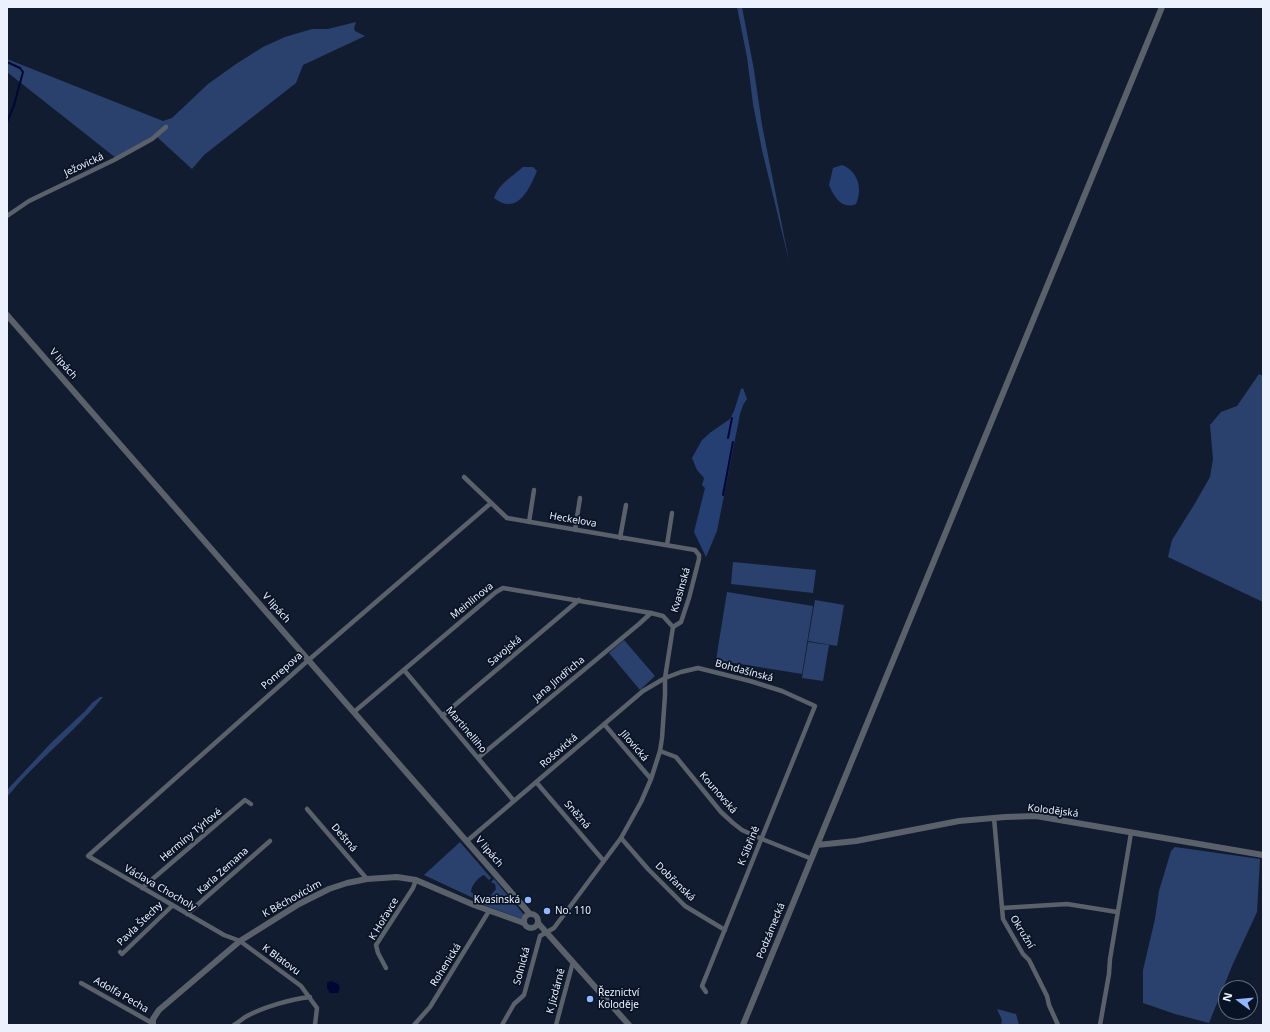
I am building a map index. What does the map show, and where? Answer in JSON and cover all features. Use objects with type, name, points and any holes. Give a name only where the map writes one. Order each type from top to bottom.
[{"type":"street","name":"Podzámecká","points":[[744,1025],[1162,7]]},
{"type":"street","name":"Ježovická","points":[[7,216],[29,201],[114,160],[152,139],[166,127]]},
{"type":"street","name":"V lipách","points":[[7,316],[530,914]]},
{"type":"street","name":"Heckelova","points":[[464,477],[507,518],[695,550]]},
{"type":"street","points":[[529,522],[534,490]]},
{"type":"street","points":[[575,530],[580,498]]},
{"type":"street","name":"Ponrepova","points":[[88,856],[309,660],[491,503]]},
{"type":"street","points":[[620,538],[626,505]]},
{"type":"street","points":[[666,545],[672,513]]},
{"type":"street","name":"Kvasinská","points":[[545,931],[554,928],[603,860],[621,838],[641,802],[651,779],[660,751],[664,719],[665,678],[673,627],[681,622],[689,598],[699,559],[699,555],[695,550]]},
{"type":"street","name":"Meinlinova","points":[[354,712],[500,589],[507,588],[651,613],[663,616],[673,627]]},
{"type":"street","name":"Savojská","points":[[442,716],[579,600]]},
{"type":"street","name":"Jana Jindřicha","points":[[478,758],[651,613]]},
{"type":"street","name":"Bohdašínská","points":[[665,678],[698,668],[782,691],[815,706]]},
{"type":"street","name":"Martinelliho","points":[[404,670],[514,801]]},
{"type":"street","name":"Rošovická","points":[[467,842],[646,688],[665,678]]},
{"type":"street","name":"K Sibřině","points":[[706,992],[702,986],[815,706]]},
{"type":"street","name":"Jílovická","points":[[604,724],[651,779]]},
{"type":"street","name":"Kounovská","points":[[660,751],[676,757],[721,812],[733,824],[762,839],[812,859]]},
{"type":"street","name":"Sněžná","points":[[536,782],[603,860]]},
{"type":"street","name":"Hermíny Týrlové","points":[[142,888],[245,800],[251,804]]},
{"type":"street","name":"Deštná","points":[[307,809],[367,878]]},
{"type":"street","name":"Kolodějská","points":[[817,846],[856,841],[959,821],[1036,816],[1263,855]]},
{"type":"street","name":"Okružní","points":[[994,818],[1003,919],[1023,954],[1029,960],[1047,996],[1049,1005],[1058,1025]]},
{"type":"street","points":[[1100,1025],[1109,974],[1117,912],[1131,833]]},
{"type":"street","name":"Dobřanská","points":[[621,838],[648,869],[685,906],[725,930]]},
{"type":"street","name":"Karla Zemana","points":[[188,914],[270,841]]},
{"type":"street","name":"Václava Chocholy","points":[[88,856],[172,906],[224,935],[240,941]]},
{"type":"street","name":"K Běchovicům","points":[[150,1024],[159,1010],[240,941],[299,904],[329,889],[347,883],[367,878],[397,877],[416,880],[489,911],[524,923]]},
{"type":"street","name":"K Hořavce","points":[[386,968],[378,953],[376,945],[413,888],[416,880]]},
{"type":"street","points":[[1002,908],[1067,904],[1117,912]]},
{"type":"street","name":"Pavla Štechy","points":[[120,952],[122,954],[172,906]]},
{"type":"street","name":"Rohenická","points":[[414,1025],[430,1007],[489,911]]},
{"type":"street","points":[[530,914],[536,916],[538,920],[537,925],[528,928],[524,923],[525,917],[530,914]]},
{"type":"street","points":[[537,925],[545,931],[629,1025]]},
{"type":"street","name":"Solnická","points":[[502,1025],[514,1004],[524,995],[538,942],[540,936],[545,931]]},
{"type":"street","name":"K Blatovu","points":[[240,941],[301,986],[310,997]]},
{"type":"street","name":"K Jízdárně","points":[[556,1025],[573,962]]},
{"type":"street","name":"Adolfa Pecha","points":[[81,983],[150,1024]]},
{"type":"street","points":[[234,1025],[247,1016],[274,1005],[296,998],[310,997],[317,1008],[316,1025]]},
{"type":"shaded area","points":[[737,7],[742,7],[754,70],[762,125],[789,261],[762,150],[753,104],[747,57]]},
{"type":"shaded area","points":[[356,22],[354,28],[355,31],[365,36],[303,65],[296,83],[204,155],[192,169],[157,137],[116,158],[7,72],[7,59],[163,121],[172,118],[208,84],[263,47],[285,37],[312,29],[328,29]]},
{"type":"shaded area","points":[[842,165],[852,172],[858,181],[859,192],[856,204],[843,204],[833,194],[829,185],[833,168]]},
{"type":"shaded area","points":[[523,167],[533,167],[537,171],[526,193],[516,202],[509,204],[502,203],[494,198],[502,184]]},
{"type":"shaded area","points":[[1259,374],[1263,376],[1263,602],[1168,557],[1172,540],[1210,477],[1213,459],[1210,425],[1221,412],[1237,406]]},
{"type":"shaded area","points":[[743,388],[747,399],[740,414],[717,531],[706,557],[694,532],[705,488],[702,485],[704,478],[697,470],[692,458],[702,440],[730,419],[741,389]]},
{"type":"shaded area","points":[[733,562],[816,570],[813,593],[731,584]]},
{"type":"shaded area","points":[[727,592],[813,606],[802,674],[716,660]]},
{"type":"shaded area","points":[[815,600],[844,605],[837,646],[808,641]]},
{"type":"shaded area","points":[[624,640],[655,676],[640,690],[609,653]]},
{"type":"shaded area","points":[[808,642],[829,645],[823,681],[802,678]]},
{"type":"shaded area","points":[[100,697],[103,697],[80,723],[30,771],[7,797],[7,790],[51,743]]},
{"type":"shaded area","points":[[460,842],[491,878],[489,880],[484,875],[482,876],[477,880],[471,892],[482,901],[486,901],[496,889],[495,884],[491,882],[494,879],[525,916],[522,919],[484,905],[486,902],[484,903],[424,875]]},
{"type":"shaded area","points":[[1175,847],[1260,859],[1257,912],[1226,980],[1218,980],[1218,1001],[1209,1023],[1175,1014],[1143,1003],[1143,970],[1155,919],[1159,891],[1171,851]]},
{"type":"shaded area","points":[[331,981],[338,984],[340,988],[338,993],[330,993],[327,988],[327,983]]},
{"type":"shaded area","points":[[997,1009],[1016,1014],[1019,1025],[1001,1025],[1002,1020]]},
{"type":"waterway","points":[[7,62],[20,68],[23,72],[14,105],[7,122]]},
{"type":"waterway","points":[[728,438],[732,418]]},
{"type":"waterway","points":[[723,495],[733,442]]},
{"type":"place","name":"Kvasinská","points":[[528,900]]},
{"type":"place","name":"No. 110","points":[[547,911]]},
{"type":"place","name":"Řeznictví Koloděje","points":[[590,999]]}]
